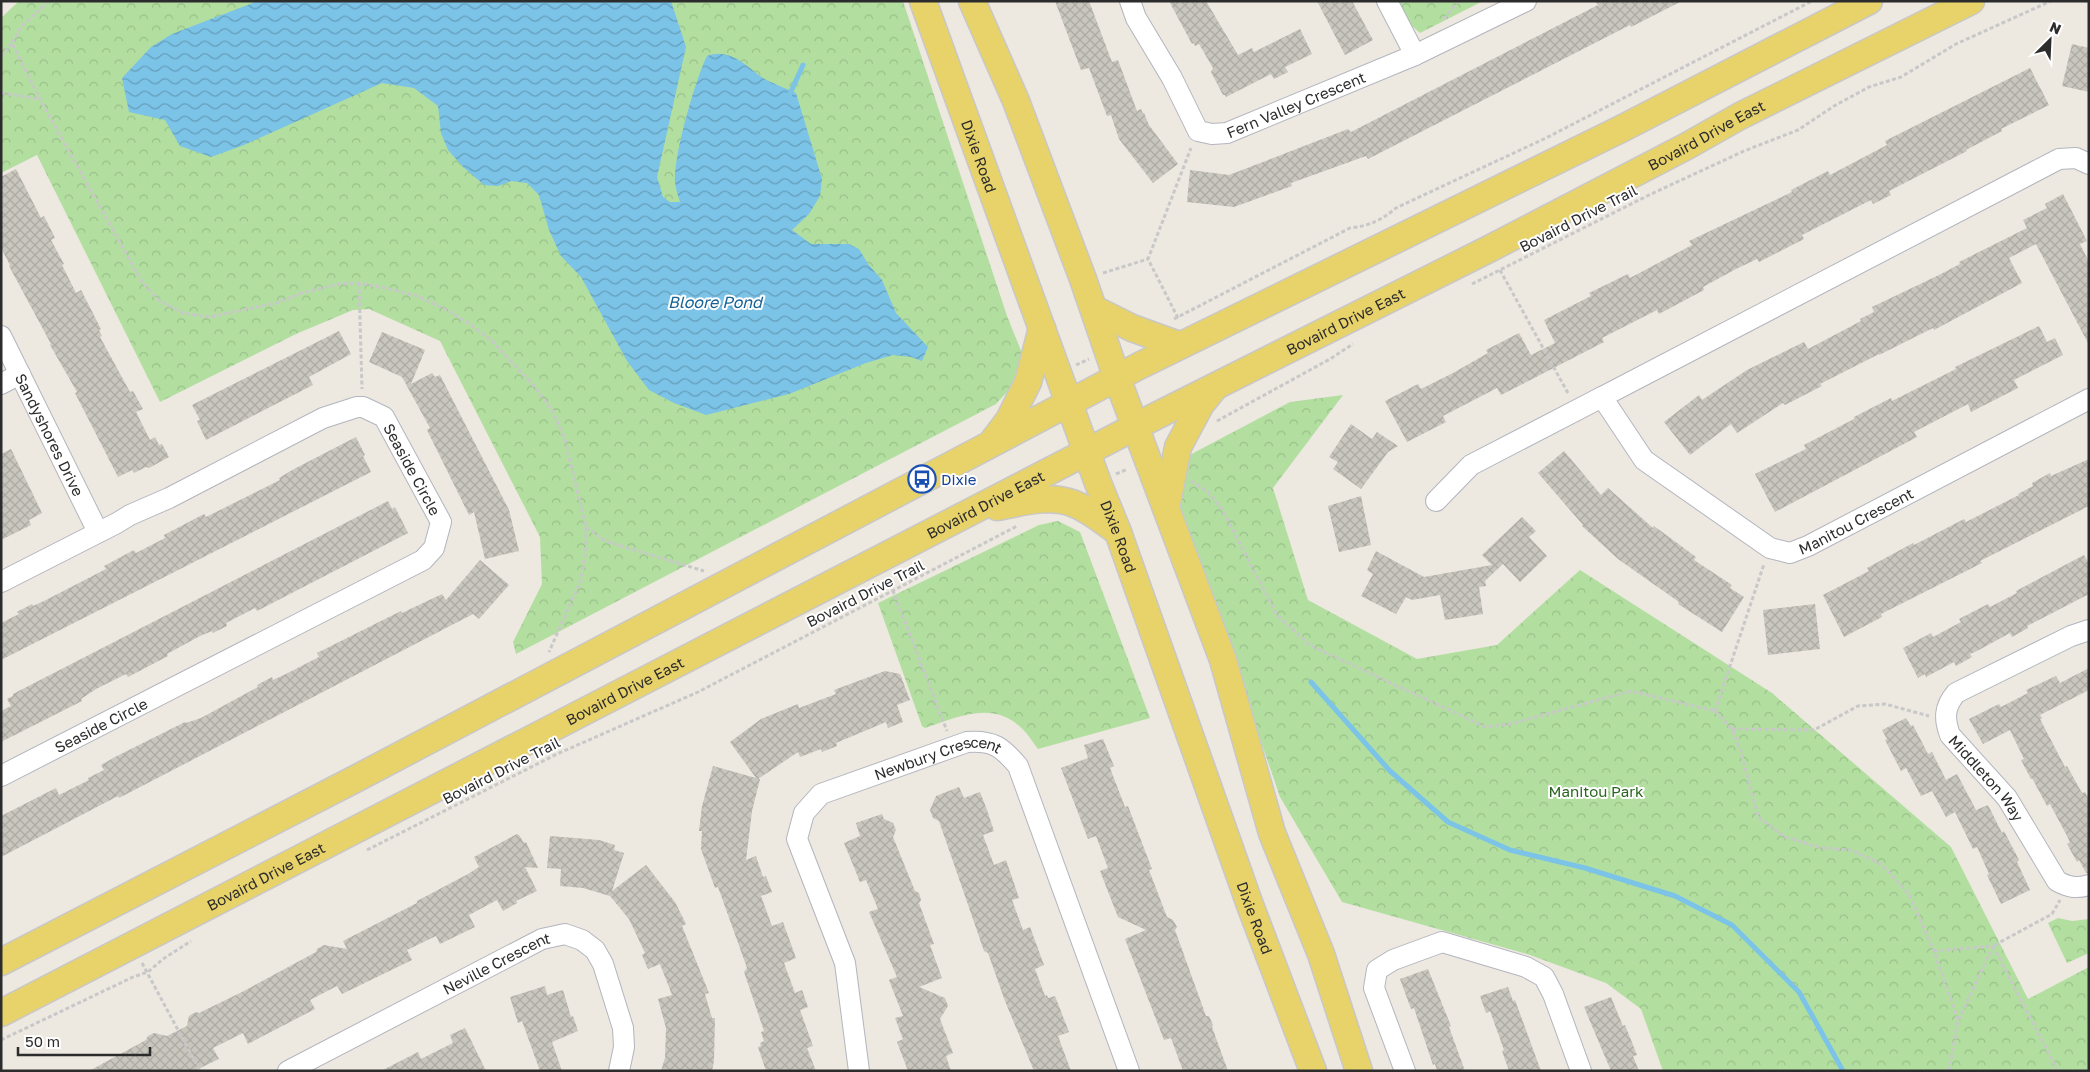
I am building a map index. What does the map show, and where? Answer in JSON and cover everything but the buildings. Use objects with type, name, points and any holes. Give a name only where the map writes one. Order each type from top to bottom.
[{"type":"main road","name":"Dixie Road","points":[[923,1],[1042,328],[1060,372],[1098,483],[1118,532],[1250,905],[1313,1071]]},
{"type":"main road","points":[[972,1],[1016,101],[1222,660],[1272,833],[1321,954],[1358,1071]]},
{"type":"main road","points":[[1,962],[1179,345],[1622,129],[1869,1]]},
{"type":"main road","name":"Bovaird Drive East","points":[[1,1013],[881,560],[1135,427],[1489,249],[1740,116],[1971,1]]},
{"type":"main road","points":[[1094,309],[1132,328],[1179,345]]},
{"type":"main road","points":[[991,444],[1009,420],[1028,382],[1042,328]]},
{"type":"main road","points":[[1166,508],[1178,448],[1202,404],[1216,386]]},
{"type":"main road","points":[[977,510],[1044,500],[1070,502],[1086,509],[1118,532]]},
{"type":"street","points":[[1130,1],[1136,18],[1172,78],[1198,131]]},
{"type":"street","points":[[1386,1],[1415,54]]},
{"type":"street","name":"Fern Valley Crescent","points":[[1198,131],[1212,134],[1227,133],[1415,54],[1526,1]]},
{"type":"street","points":[[1436,502],[1471,465],[1576,409],[2059,159],[2076,158],[2089,164]]},
{"type":"street","name":"Sandyshores Drive","points":[[1,336],[98,532]]},
{"type":"street","points":[[1,384],[20,374]]},
{"type":"street","name":"Manitou Crescent","points":[[1602,396],[1644,460],[1770,548],[1790,553],[1808,546],[2089,399]]},
{"type":"street","points":[[1,582],[130,514],[170,498],[323,418],[348,409],[363,407]]},
{"type":"street","name":"Seaside Circle","points":[[1,776],[423,560],[438,541],[441,522],[384,417],[363,407]]},
{"type":"street","points":[[1945,713],[1956,693],[2071,636],[2089,630]]},
{"type":"street","name":"Middleton Way","points":[[1945,713],[1945,723],[1950,736],[2007,798],[2051,873],[2057,881],[2068,887]]},
{"type":"street","name":"Newbury Crescent","points":[[859,1071],[845,963],[797,839],[804,813],[821,794],[967,742],[984,741],[1004,750],[1018,766],[1129,1071]]},
{"type":"street","points":[[2068,887],[2079,888],[2089,885]]},
{"type":"street","name":"Neville Crescent","points":[[288,1071],[542,939],[565,934],[582,940],[596,950],[603,964],[623,1028],[624,1046],[619,1071]]},
{"type":"street","points":[[1406,1071],[1374,988],[1377,970],[1393,960],[1442,942],[1526,967],[1544,978],[1553,994],[1581,1071]]},
{"type":"path","points":[[1,57],[21,27],[49,1]]},
{"type":"path","points":[[1171,320],[1350,228],[1362,227],[1382,219],[1396,208],[1546,138],[1812,1]]},
{"type":"path","name":"Bovaird Drive Trail","points":[[1466,287],[1649,195],[1744,151],[1798,130],[1834,106],[1869,87],[1900,77],[1956,44],[2051,1]]},
{"type":"path","points":[[12,43],[40,100],[142,282],[160,301],[183,313],[209,317],[276,304],[302,293],[339,284],[359,283],[386,288],[417,296],[449,311],[470,324],[492,341],[539,393],[556,419],[565,440],[586,527],[586,548],[581,580],[546,657],[545,678]]},
{"type":"path","points":[[1,93],[40,100]]},
{"type":"path","points":[[1178,318],[1148,259],[1198,131]]},
{"type":"path","points":[[1083,279],[1148,259]]},
{"type":"path","points":[[1500,270],[1576,409]]},
{"type":"path","points":[[359,283],[363,407]]},
{"type":"path","points":[[1210,425],[1330,359],[1358,340]]},
{"type":"path","points":[[1060,372],[1108,350]]},
{"type":"path","points":[[1098,483],[1148,460]]},
{"type":"path","points":[[1191,480],[1208,492],[1222,511],[1277,615],[1311,646],[1486,727],[1510,724],[1631,691],[1715,711],[1732,729],[1741,752],[1758,817],[1786,837],[1822,848],[1851,850],[1881,864],[1909,894],[1934,951],[1958,1020]]},
{"type":"path","name":"Bovaird Drive Trail","points":[[363,853],[557,754],[698,692],[1019,525]]},
{"type":"path","points":[[586,527],[605,541],[706,572]]},
{"type":"path","points":[[1715,711],[1770,548]]},
{"type":"path","points":[[881,560],[954,747]]},
{"type":"path","points":[[1732,729],[1814,730],[1858,706],[1885,704],[1928,716],[1945,713]]},
{"type":"path","points":[[1934,951],[1993,946],[2052,914],[2068,887]]},
{"type":"path","points":[[1,1040],[148,972],[163,959],[196,938]]},
{"type":"path","points":[[132,945],[200,1071]]},
{"type":"path","points":[[1949,1071],[1958,1020],[1993,946]]},
{"type":"path","points":[[1993,946],[2058,1071]]},
{"type":"green space","points":[[19,1],[903,1],[1007,316],[1030,373],[1023,375],[996,404],[516,654],[513,642],[542,584],[540,537],[440,341],[369,309],[353,310],[296,334],[160,402],[37,155],[1,173],[1,18]]},
{"type":"green space","points":[[1399,1],[1483,1],[1420,33],[1412,26]]},
{"type":"green space","name":"Manitou Park","points":[[1343,395],[1273,488],[1308,600],[1417,659],[1497,645],[1580,570],[1772,693],[1951,847],[2028,999],[2089,967],[2089,1071],[1663,1071],[1641,1009],[1606,983],[1530,955],[1342,902],[1280,797],[1165,468],[1290,402]]},
{"type":"green space","points":[[1058,521],[1080,532],[1150,718],[1038,749],[1018,725],[996,714],[984,713],[960,716],[925,728],[922,726],[878,603],[1039,525]]},
{"type":"green space","points":[[2058,918],[2072,921],[2089,919],[2089,953],[2067,963],[2048,923]]},
{"type":"water","name":"Bloore Pond","points":[[258,1],[671,1],[686,47],[657,177],[663,197],[670,202],[680,202],[675,183],[677,156],[691,100],[707,56],[723,54],[730,56],[744,63],[763,78],[796,93],[822,179],[820,196],[809,214],[792,230],[811,244],[849,244],[859,249],[868,264],[882,280],[896,313],[928,347],[922,361],[911,357],[893,355],[866,363],[789,394],[706,415],[674,403],[649,390],[627,361],[581,277],[561,256],[549,230],[539,195],[527,183],[511,181],[498,186],[484,185],[463,167],[448,150],[441,133],[438,106],[414,88],[382,83],[244,145],[211,157],[180,146],[165,120],[129,112],[122,78],[151,47],[172,34]]},
{"type":"waterway","points":[[789,96],[803,65]]},
{"type":"waterway","points":[[1311,682],[1390,771],[1448,822],[1510,850],[1585,868],[1675,896],[1732,925],[1799,992],[1843,1071]]},
{"type":"place","name":"Dixie","points":[[922,479]]}]
